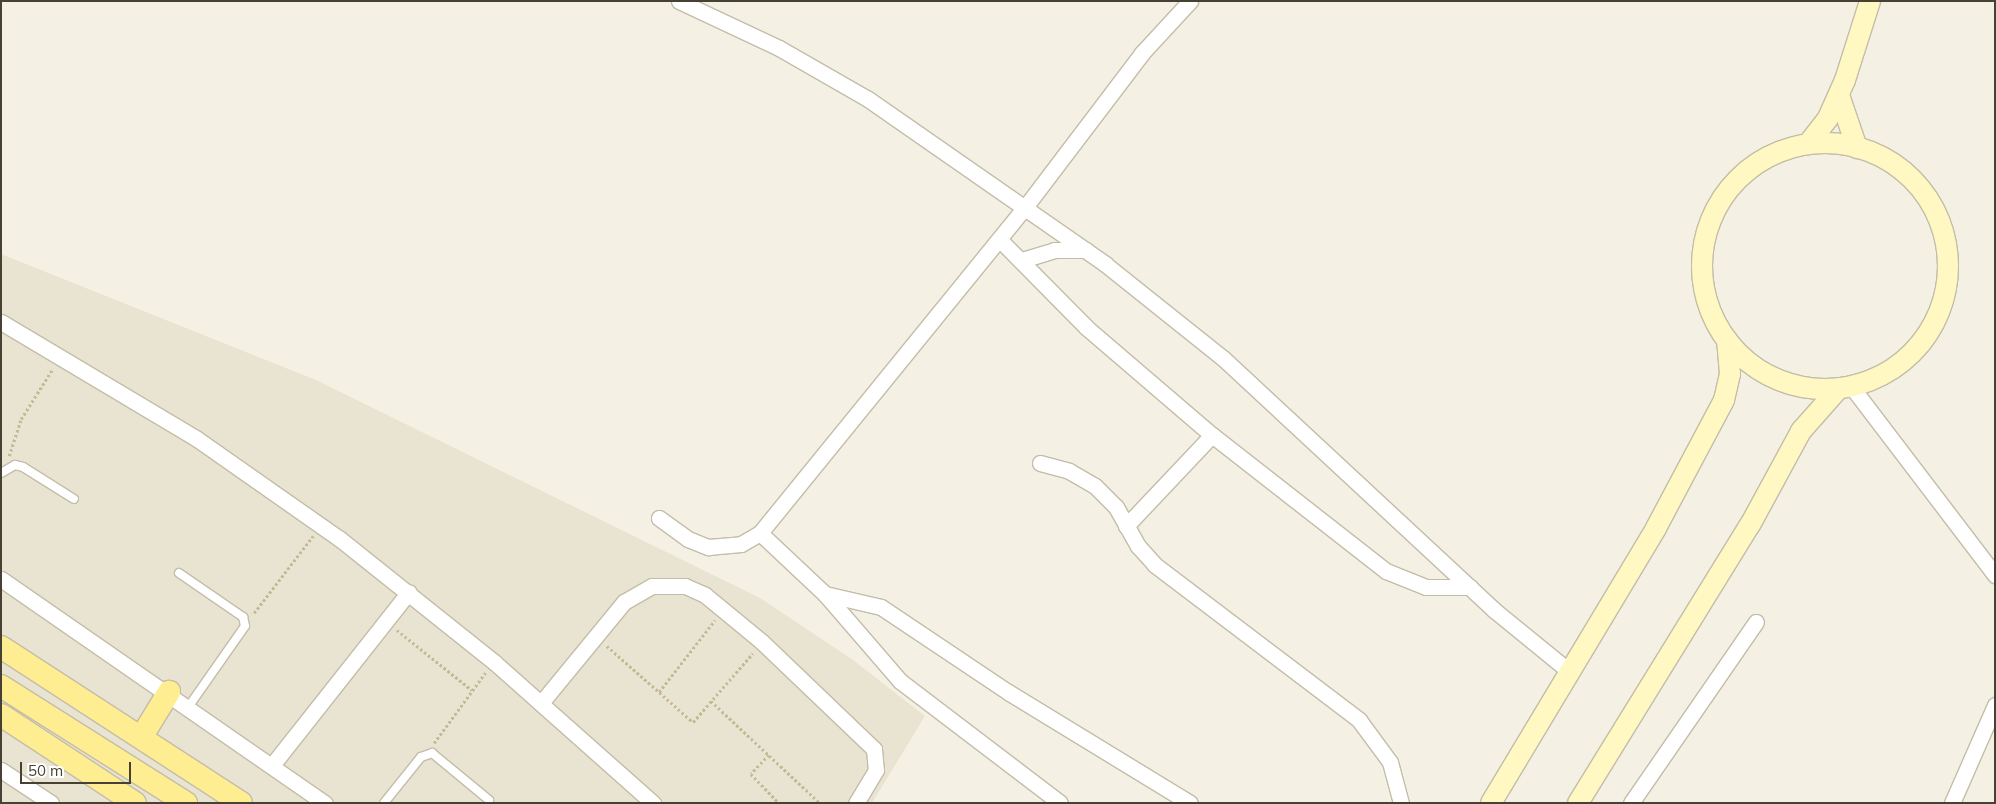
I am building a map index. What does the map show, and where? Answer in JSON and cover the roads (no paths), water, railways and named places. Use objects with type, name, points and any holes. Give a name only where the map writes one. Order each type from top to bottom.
[{"type":"main road","points":[[1,647],[142,736],[241,803]]},
{"type":"main road","points":[[1,686],[186,803]]},
{"type":"main road","points":[[142,736],[169,692]]},
{"type":"main road","points":[[1,715],[135,803]]},
{"type":"street","points":[[679,1],[824,73],[1026,206],[1086,250],[1224,359],[1470,588],[1570,672]]},
{"type":"street","points":[[659,518],[688,539],[708,547],[735,545],[760,533],[999,240],[1142,53],[1190,1]]},
{"type":"street","points":[[1808,144],[1839,95],[1870,1]]},
{"type":"street","points":[[1839,95],[1857,148]]},
{"type":"street","points":[[1808,144],[1857,148],[1897,166],[1927,198],[1944,234],[1948,274],[1939,312],[1919,346],[1888,372],[1845,387],[1797,385],[1777,379],[1741,356],[1715,322],[1703,280],[1705,237],[1712,216],[1727,191],[1753,166],[1808,144]]},
{"type":"street","points":[[999,240],[1022,260],[1087,328],[1212,435],[1386,571],[1426,587],[1470,588]]},
{"type":"street","points":[[1022,260],[1054,250],[1086,250]]},
{"type":"street","points":[[1,322],[61,356],[197,439],[321,525],[409,592],[494,662],[653,803]]},
{"type":"street","points":[[1490,803],[1656,528],[1724,400],[1730,374],[1727,340]]},
{"type":"street","points":[[1845,387],[1995,574]]},
{"type":"street","points":[[1578,803],[1750,525],[1801,431],[1845,387]]},
{"type":"street","points":[[1126,526],[1212,435]]},
{"type":"street","points":[[1040,463],[1069,471],[1095,486],[1116,508],[1126,526],[1155,565],[1359,720],[1390,762],[1400,803]]},
{"type":"street","points":[[760,533],[824,594],[900,681],[1060,803]]},
{"type":"street","points":[[1,579],[169,692],[273,764],[325,803]]},
{"type":"street","points":[[541,704],[624,602],[652,586],[685,586],[723,609],[762,642],[874,749],[876,770],[856,803]]},
{"type":"street","points":[[273,764],[409,592]]},
{"type":"street","points":[[824,594],[881,607],[1024,703],[1190,803]]},
{"type":"street","points":[[1631,803],[1756,622]]},
{"type":"street","points":[[1952,803],[1995,705]]},
{"type":"street","points":[[1,770],[51,803]]},
{"type":"lane","points":[[4,470],[23,467],[74,499]]},
{"type":"lane","points":[[179,572],[245,621],[243,630],[189,706]]},
{"type":"lane","points":[[384,803],[421,757],[432,753],[488,800]]}]
